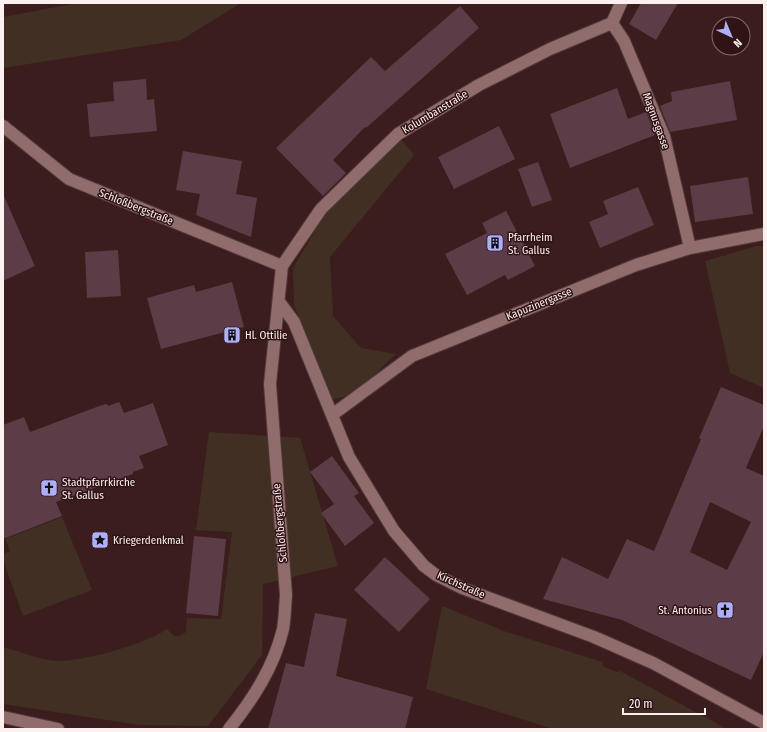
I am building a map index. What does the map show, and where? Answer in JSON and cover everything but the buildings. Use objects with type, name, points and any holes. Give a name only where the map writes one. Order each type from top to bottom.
[{"type":"street","points":[[612,23],[621,3]]},
{"type":"street","name":"Magnusgasse","points":[[612,23],[624,40],[664,136],[690,248]]},
{"type":"street","name":"Kolumbanstraße","points":[[282,266],[321,209],[398,134],[479,85],[550,48],[612,23]]},
{"type":"street","name":"Schloßbergstraße","points":[[3,126],[69,179],[282,266]]},
{"type":"street","name":"Kapuzinergasse","points":[[332,415],[412,356],[603,278],[690,248],[764,234]]},
{"type":"street","points":[[280,303],[282,266]]},
{"type":"street","name":"Schloßbergstraße","points":[[229,729],[260,685],[270,666],[283,629],[286,595],[270,384],[280,303]]},
{"type":"street","name":"Kirchstraße","points":[[280,303],[294,322],[349,457],[394,531],[424,566],[436,575],[462,588],[594,636],[638,656],[764,723]]},
{"type":"street","points":[[3,717],[58,729]]},
{"type":"shaded area","points":[[78,3],[241,3],[181,40],[3,68],[3,17]]},
{"type":"shaded area","points":[[401,139],[414,155],[330,257],[333,316],[361,348],[396,354],[353,395],[333,399],[294,305],[293,268],[326,212]]},
{"type":"shaded area","points":[[756,246],[764,246],[764,388],[730,373],[705,261]]},
{"type":"shaded area","points":[[209,432],[300,438],[338,566],[263,584],[262,655],[208,726],[140,725],[3,704],[3,647],[44,659],[67,661],[81,659],[130,646],[157,635],[167,629],[174,636],[180,636],[186,632],[187,618],[221,619],[232,532],[196,530]]},
{"type":"shaded area","points":[[62,517],[92,590],[23,616],[3,560],[3,554],[10,551],[5,539]]},
{"type":"shaded area","points":[[442,606],[504,631],[602,662],[604,667],[617,672],[620,671],[727,729],[553,729],[426,689]]},
{"type":"place","name":"Pfarrheim St. Gallus","points":[[495,243]]},
{"type":"place","name":"Hl. Ottilie","points":[[232,335]]},
{"type":"place","name":"Stadtpfarrkirche St. Gallus","points":[[49,488]]},
{"type":"place","name":"Kriegerdenkmal","points":[[100,540]]},
{"type":"place","name":"St. Antonius","points":[[725,610]]}]
